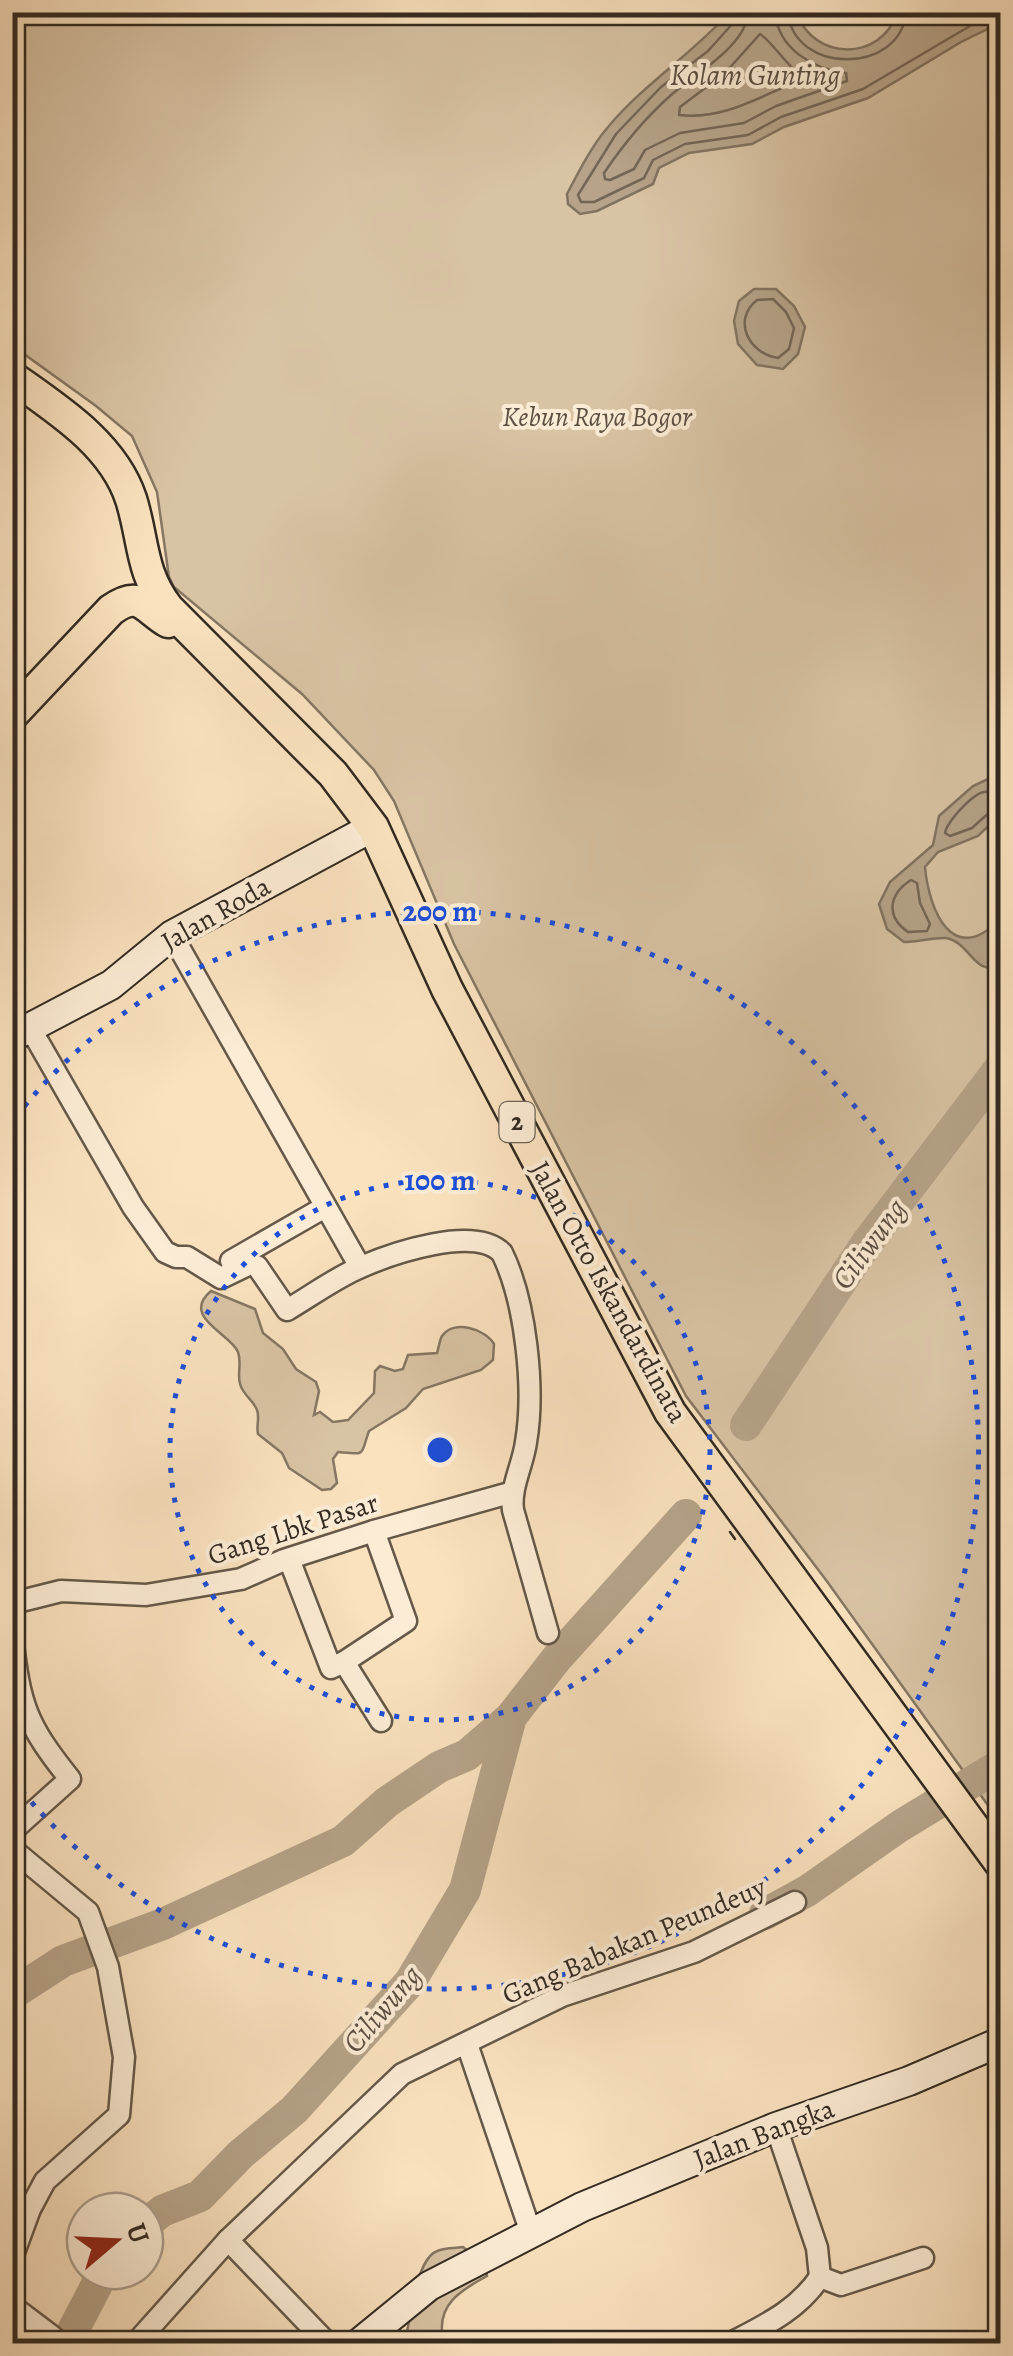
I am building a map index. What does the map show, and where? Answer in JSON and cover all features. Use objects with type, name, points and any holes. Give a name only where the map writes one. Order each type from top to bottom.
[{"type":"main road","name":"Jalan Otto Iskandardinata","points":[[12,377],[61,412],[107,457],[130,496],[152,587],[202,643],[333,774],[373,827],[448,989],[670,1412],[1000,1863]]},
{"type":"main road","points":[[12,716],[124,600],[142,601],[160,618],[202,643]]},
{"type":"street","name":"Jalan Roda","points":[[21,1032],[111,985],[172,934],[373,827]]},
{"type":"street","points":[[172,934],[360,1268]]},
{"type":"street","points":[[21,1032],[165,1252],[187,1257],[221,1278],[250,1264],[257,1266],[287,1310],[360,1268],[422,1246],[454,1242],[489,1244],[502,1253],[522,1312],[527,1364],[527,1439],[512,1510],[548,1633]]},
{"type":"street","points":[[212,1272],[325,1207]]},
{"type":"street","name":"Gang Lbk Pasar","points":[[20,1606],[61,1590],[93,1595],[161,1593],[242,1579],[374,1531],[513,1492]]},
{"type":"street","points":[[289,1560],[331,1668],[406,1620],[374,1531]]},
{"type":"street","points":[[12,1636],[15,1683],[37,1735],[70,1779],[12,1831]]},
{"type":"street","points":[[344,1662],[381,1722]]},
{"type":"street","points":[[12,1849],[85,1907],[108,1967],[124,2057],[119,2115],[45,2181],[12,2258]]},
{"type":"street","name":"Gang Babakan Peundeuy","points":[[135,2344],[228,2240],[402,2074],[562,1996],[694,1952],[796,1902]]},
{"type":"street","name":"Jalan Bangka","points":[[358,2344],[430,2286],[628,2187],[776,2127],[909,2081],[1000,2042]]},
{"type":"street","points":[[467,2044],[531,2233]]},
{"type":"street","points":[[729,2344],[788,2314],[820,2277],[817,2248],[776,2127]]},
{"type":"street","points":[[228,2240],[328,2344]]},
{"type":"street","points":[[820,2277],[841,2285],[923,2258]]},
{"type":"street","points":[[12,2306],[53,2337]]},
{"type":"green space","name":"Kebun Raya Bogor","points":[[12,13],[1000,13],[1000,1822],[826,1580],[686,1396],[454,944],[394,801],[374,770],[302,694],[174,587],[169,577],[157,492],[132,436],[13,346]]},
{"type":"green space","points":[[211,1291],[255,1309],[263,1333],[283,1349],[296,1369],[316,1382],[319,1391],[314,1415],[320,1412],[333,1422],[348,1420],[374,1393],[375,1371],[380,1366],[395,1371],[403,1369],[408,1355],[437,1353],[442,1336],[454,1328],[477,1330],[490,1339],[494,1344],[493,1360],[481,1370],[423,1389],[406,1408],[369,1431],[361,1452],[338,1452],[333,1459],[337,1483],[322,1490],[289,1468],[282,1453],[258,1434],[257,1410],[240,1384],[238,1352],[201,1309]]},
{"type":"green space","points":[[463,2247],[485,2266],[487,2276],[460,2293],[447,2308],[443,2338],[452,2343],[404,2344],[425,2263],[438,2251]]},
{"type":"water","name":"Kolam Gunting","points":[[729,13],[797,13],[805,29],[817,40],[847,49],[877,40],[889,29],[897,13],[1000,13],[1000,23],[868,98],[784,127],[752,144],[689,153],[659,168],[653,184],[597,211],[580,214],[568,204],[567,194],[602,135],[622,111]]},
{"type":"water","points":[[754,289],[776,289],[794,306],[805,327],[798,354],[783,369],[757,365],[738,344],[734,321],[739,301]]},
{"type":"water","points":[[990,778],[1000,788],[1000,815],[978,836],[938,852],[925,867],[938,916],[957,936],[969,938],[983,933],[1000,919],[1000,966],[991,968],[977,963],[961,945],[946,938],[904,942],[887,929],[879,904],[890,882],[933,845],[939,816],[973,786]]},
{"type":"waterway","name":"Ciliwung","points":[[746,1425],[866,1244],[1000,1068]]},
{"type":"waterway","name":"Ciliwung","points":[[165,2210],[200,2196],[241,2154],[294,2110],[410,1982],[465,1890],[511,1717],[557,1658],[686,1515]]},
{"type":"waterway","name":"Ciliwung","points":[[12,1994],[63,1961],[163,1924],[343,1841],[387,1802],[439,1767],[467,1755],[511,1717]]},
{"type":"waterway","points":[[765,1914],[807,1891],[900,1826],[1000,1765]]},
{"type":"waterway","name":"Ciliwung","points":[[66,2344],[94,2291]]},
{"type":"tram line","points":[[730,1532],[735,1539]]}]
